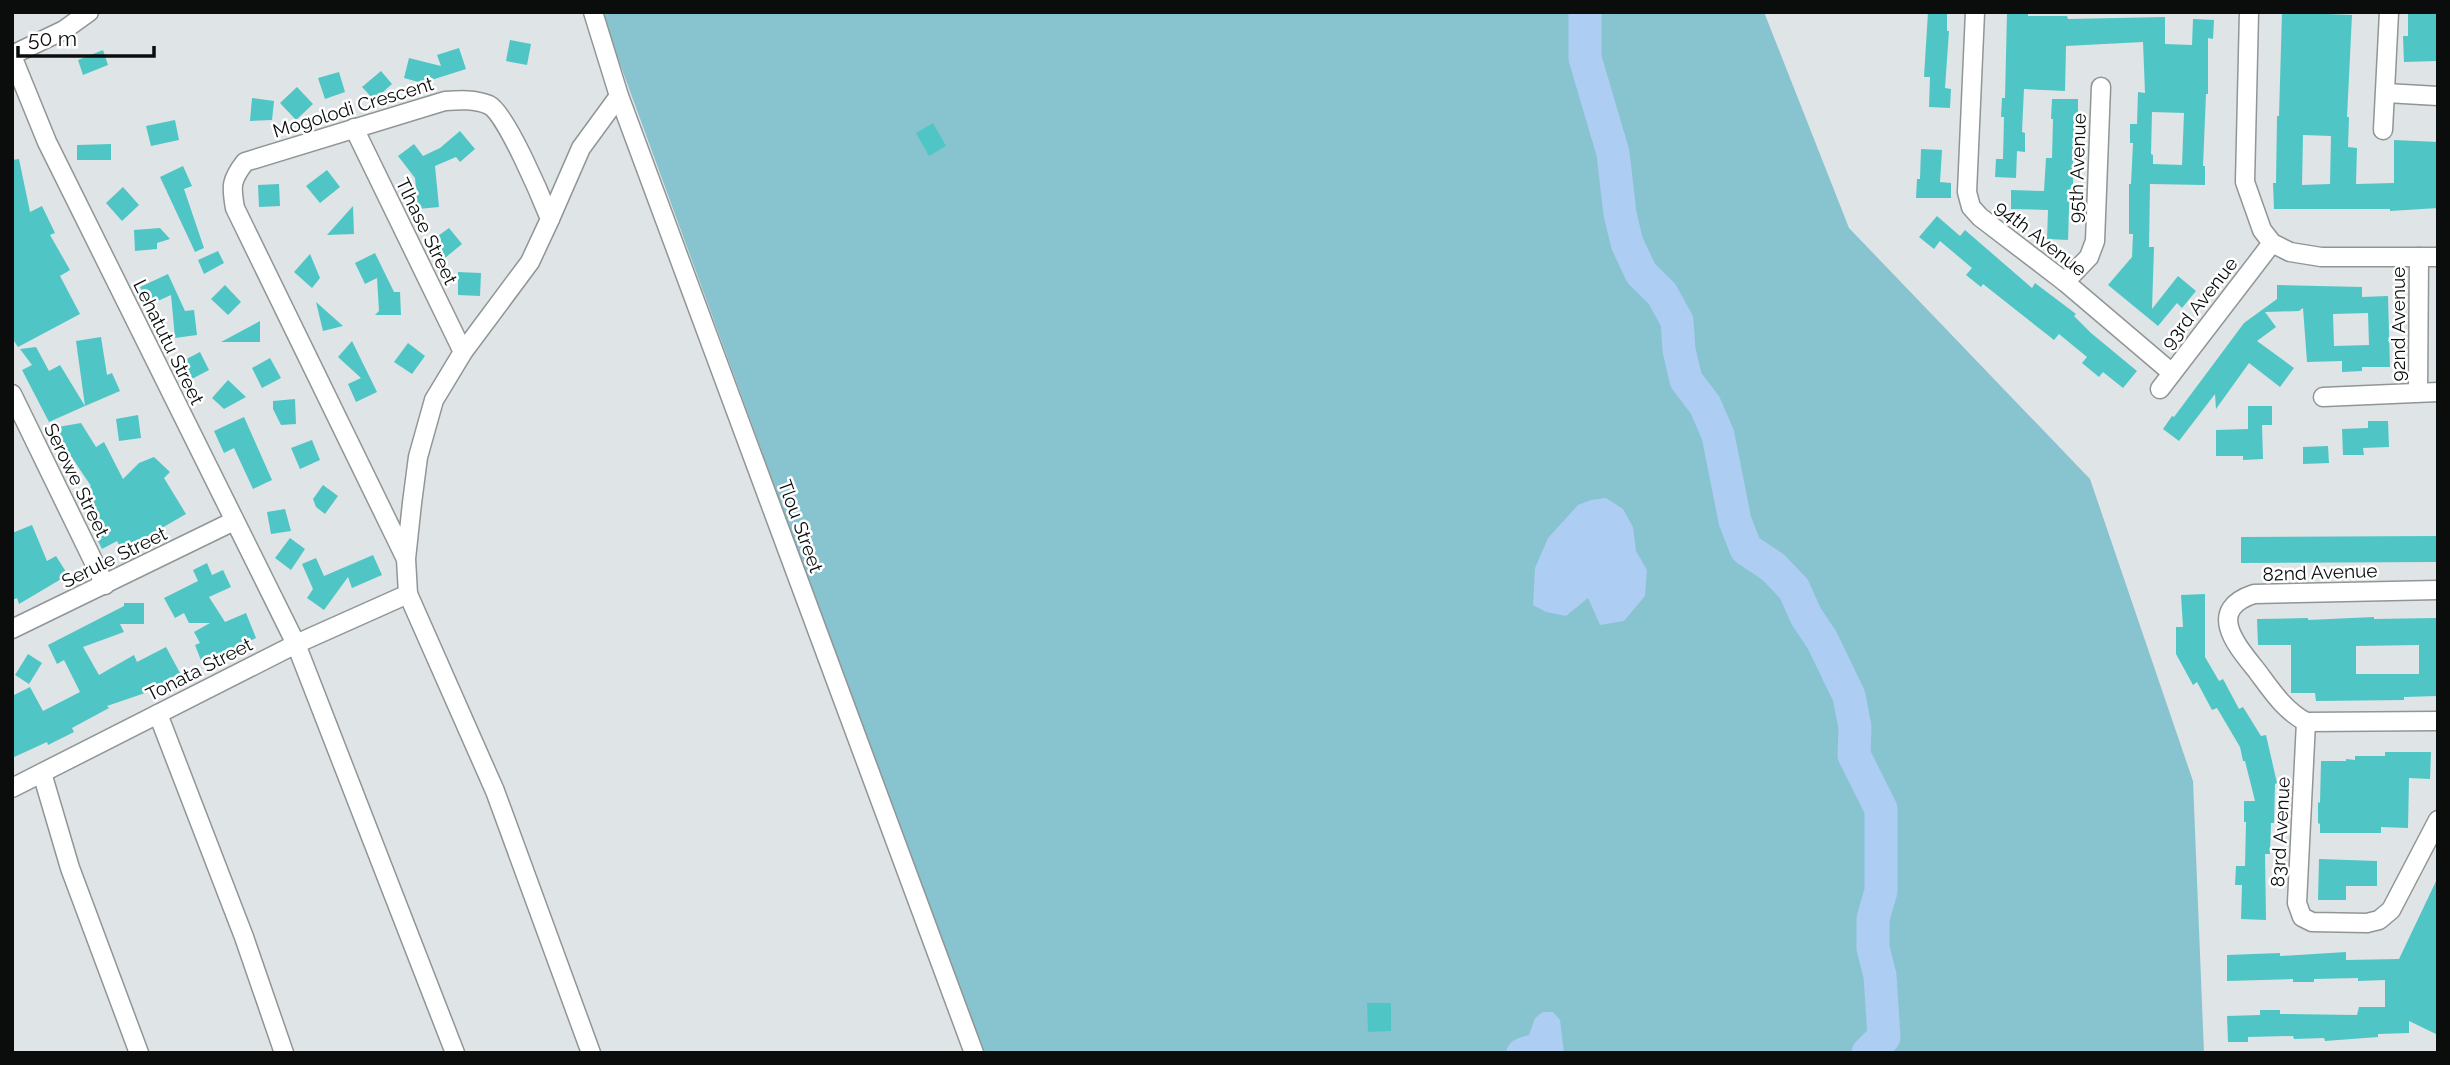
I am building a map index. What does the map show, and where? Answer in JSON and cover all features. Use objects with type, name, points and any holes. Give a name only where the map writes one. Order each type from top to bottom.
[{"type":"street","points":[[12,55],[64,30],[89,12]]},
{"type":"street","name":"Tlou Street","points":[[593,12],[619,96],[974,1053]]},
{"type":"street","name":"94th Avenue","points":[[1975,12],[1967,192],[1970,207],[2172,373]]},
{"type":"street","points":[[2249,12],[2245,182],[2262,230],[2272,243],[2290,253],[2321,257],[2429,257]]},
{"type":"street","points":[[2384,130],[2389,12]]},
{"type":"street","name":"Lehatutu Street","points":[[12,55],[47,142],[296,643],[454,1053]]},
{"type":"street","name":"95th Avenue","points":[[2064,282],[2089,257],[2095,241],[2101,87]]},
{"type":"street","points":[[2386,93],[2438,96]]},
{"type":"street","points":[[551,219],[582,148],[619,96]]},
{"type":"street","name":"Mogolodi Crescent","points":[[406,559],[235,208],[231,187],[245,162],[445,101],[468,99],[491,106],[535,180],[551,219],[530,262],[463,352],[434,400],[418,457],[406,559],[408,594]]},
{"type":"street","name":"Tlhase Street","points":[[354,128],[463,352]]},
{"type":"street","name":"93rd Avenue","points":[[2160,389],[2272,243]]},
{"type":"street","name":"92nd Avenue","points":[[2418,392],[2429,257]]},
{"type":"street","points":[[2323,397],[2438,392]]},
{"type":"street","name":"Serowe Street","points":[[12,394],[105,585]]},
{"type":"street","name":"Serule Street","points":[[12,629],[234,522]]},
{"type":"street","name":"82nd Avenue","points":[[2306,722],[2289,713],[2232,640],[2228,624],[2230,614],[2241,598],[2254,594],[2438,590]]},
{"type":"street","points":[[408,594],[495,790],[592,1053]]},
{"type":"street","name":"Tonata Street","points":[[12,788],[296,643],[408,594]]},
{"type":"street","points":[[158,714],[244,937],[284,1053]]},
{"type":"street","points":[[2306,722],[2438,721]]},
{"type":"street","name":"83rd Avenue","points":[[2306,722],[2297,903],[2302,917],[2312,922],[2367,923],[2379,920],[2391,909],[2438,820]]},
{"type":"street","points":[[42,773],[70,868],[139,1053]]},
{"type":"shaded area","points":[[601,12],[1764,12],[1849,228],[2090,479],[2193,781],[2204,1053],[982,1053]]},
{"type":"shaded area","points":[[1606,498],[1623,509],[1633,527],[1636,551],[1647,570],[1645,596],[1624,621],[1600,625],[1588,598],[1566,616],[1546,612],[1533,605],[1535,568],[1548,538],[1578,505]]},
{"type":"shaded area","points":[[1543,1012],[1553,1012],[1560,1020],[1564,1053],[1506,1053],[1511,1042],[1529,1035],[1535,1018]]},
{"type":"building","points":[[1928,12],[1947,12],[1949,31],[1945,88],[1951,89],[1950,108],[1929,107],[1930,77],[1924,77]]},
{"type":"building","points":[[2007,12],[2028,13],[2028,16],[2067,16],[2068,19],[2165,17],[2165,44],[2192,45],[2193,19],[2214,20],[2213,39],[2208,38],[2208,94],[2203,166],[2205,185],[2150,184],[2149,247],[2154,247],[2152,309],[2178,276],[2196,291],[2182,308],[2177,303],[2158,326],[2108,285],[2132,257],[2129,184],[2133,143],[2130,143],[2130,124],[2137,124],[2138,92],[2145,93],[2143,42],[2066,46],[2065,91],[2024,89],[2022,132],[2025,133],[2025,152],[2017,151],[2016,178],[1995,177],[1996,159],[2003,159],[2004,117],[2001,117],[2002,98],[2005,98]],"holes":[[[2152,112],[2184,113],[2182,165],[2153,164]]]},
{"type":"building","points":[[2282,12],[2352,15],[2347,117],[2348,147],[2357,148],[2356,184],[2394,183],[2394,140],[2438,142],[2438,208],[2390,211],[2274,209],[2273,183],[2276,183]],"holes":[[[2303,135],[2331,136],[2330,184],[2302,185]]]},
{"type":"building","points":[[2408,12],[2438,12],[2438,61],[2404,62],[2403,36],[2408,36]]},
{"type":"building","points":[[510,40],[531,44],[527,65],[506,61]]},
{"type":"building","points":[[459,48],[466,69],[422,83],[404,78],[409,58],[441,66],[437,55]]},
{"type":"building","points":[[103,50],[108,65],[83,75],[78,60]]},
{"type":"building","points":[[381,71],[392,84],[374,100],[362,87]]},
{"type":"building","points":[[339,72],[345,92],[325,99],[318,78]]},
{"type":"building","points":[[297,87],[313,104],[296,120],[280,103]]},
{"type":"building","points":[[252,98],[274,101],[272,120],[250,121]]},
{"type":"building","points":[[2052,99],[2078,99],[2078,120],[2074,120],[2075,209],[2069,209],[2068,240],[2047,239],[2048,210],[2011,209],[2011,190],[2044,191],[2046,158],[2052,158]]},
{"type":"building","points":[[175,120],[179,140],[151,146],[146,126]]},
{"type":"building","points":[[933,123],[946,146],[929,156],[916,133]]},
{"type":"building","points":[[460,131],[475,149],[460,162],[456,157],[435,166],[439,207],[418,209],[415,178],[398,156],[414,144],[423,156],[440,148]]},
{"type":"building","points":[[111,144],[111,160],[77,160],[77,145]]},
{"type":"building","points":[[1921,149],[1942,150],[1940,182],[1951,183],[1951,198],[1916,198]]},
{"type":"building","points":[[19,159],[30,212],[42,206],[55,233],[50,235],[70,270],[60,276],[80,314],[18,347],[12,338],[12,160]]},
{"type":"building","points":[[183,166],[192,186],[184,189],[204,248],[195,252],[160,177]]},
{"type":"building","points":[[327,170],[340,187],[320,203],[306,186]]},
{"type":"building","points":[[279,184],[280,206],[259,207],[258,185]]},
{"type":"building","points":[[123,187],[139,205],[122,221],[106,203]]},
{"type":"building","points":[[353,206],[354,234],[327,235]]},
{"type":"building","points":[[1937,216],[1960,236],[1965,230],[2032,288],[2035,283],[2076,314],[2074,316],[2091,333],[2137,371],[2123,388],[2103,372],[2099,377],[2082,363],[2087,357],[2059,334],[2054,340],[1983,284],[1981,287],[1966,275],[1972,268],[1940,241],[1934,249],[1919,237]]},
{"type":"building","points":[[160,228],[170,239],[157,243],[157,249],[135,251],[134,230]]},
{"type":"building","points":[[449,228],[462,244],[445,258],[431,241]]},
{"type":"building","points":[[218,251],[224,263],[204,274],[198,260]]},
{"type":"building","points":[[375,253],[394,292],[400,292],[401,315],[375,315],[379,311],[377,278],[365,284],[355,263]]},
{"type":"building","points":[[310,254],[320,278],[312,288],[294,272]]},
{"type":"building","points":[[458,272],[481,273],[480,296],[458,295]]},
{"type":"building","points":[[168,274],[185,311],[194,310],[197,335],[175,338],[171,295],[149,305],[140,287]]},
{"type":"building","points":[[225,285],[241,302],[228,315],[211,299]]},
{"type":"building","points":[[2277,285],[2362,287],[2362,297],[2388,296],[2390,367],[2362,367],[2362,371],[2342,372],[2342,361],[2307,362],[2303,308],[2299,311],[2265,312],[2276,327],[2257,341],[2294,368],[2280,387],[2249,363],[2216,409],[2215,394],[2179,441],[2163,429],[2244,323],[2277,299]],"holes":[[[2368,313],[2369,345],[2334,346],[2333,314]]]},
{"type":"building","points":[[316,302],[343,326],[323,331]]},
{"type":"building","points":[[260,321],[260,342],[221,342]]},
{"type":"building","points":[[101,337],[107,375],[112,373],[120,391],[85,406],[76,341]]},
{"type":"building","points":[[352,341],[377,392],[356,402],[348,384],[361,378],[338,357]]},
{"type":"building","points":[[408,343],[425,356],[412,374],[394,362]]},
{"type":"building","points":[[36,347],[49,371],[60,365],[85,406],[49,422],[22,370],[32,365],[20,349]]},
{"type":"building","points":[[200,352],[209,370],[188,381],[179,363]]},
{"type":"building","points":[[270,358],[281,378],[262,388],[252,368]]},
{"type":"building","points":[[228,380],[246,397],[224,409],[212,398]]},
{"type":"building","points":[[295,399],[296,424],[281,425],[273,409],[273,401]]},
{"type":"building","points":[[2248,406],[2272,406],[2272,425],[2262,425],[2263,459],[2243,460],[2243,456],[2216,456],[2216,430],[2248,429]]},
{"type":"building","points":[[138,415],[141,438],[119,441],[116,419]]},
{"type":"building","points":[[244,417],[272,480],[253,489],[234,448],[224,453],[214,431]]},
{"type":"building","points":[[2368,421],[2388,421],[2389,447],[2363,448],[2364,455],[2343,455],[2342,429],[2368,428]]},
{"type":"building","points":[[81,423],[96,447],[104,442],[123,479],[139,463],[154,457],[170,472],[164,478],[186,514],[122,551],[117,541],[102,549],[95,535],[102,532],[81,491],[91,486],[52,428]]},
{"type":"building","points":[[312,440],[320,460],[300,469],[291,448]]},
{"type":"building","points":[[2328,446],[2329,463],[2303,464],[2303,447]]},
{"type":"building","points":[[323,485],[338,496],[325,514],[316,507],[313,499]]},
{"type":"building","points":[[285,509],[291,531],[271,534],[267,512]]},
{"type":"building","points":[[32,525],[47,561],[56,556],[68,575],[19,604],[17,598],[12,600],[12,533]]},
{"type":"building","points":[[2438,536],[2438,562],[2241,563],[2241,537]]},
{"type":"building","points":[[290,538],[305,549],[291,570],[275,558]]},
{"type":"building","points":[[373,555],[382,575],[352,588],[348,577],[324,610],[307,598],[313,589],[302,564],[316,558],[324,576]]},
{"type":"building","points":[[207,563],[212,575],[223,570],[231,587],[209,597],[225,622],[246,613],[256,638],[202,663],[195,645],[200,643],[194,632],[210,623],[189,623],[184,613],[175,618],[164,598],[198,581],[193,570]]},
{"type":"building","points":[[2205,594],[2205,657],[2219,681],[2223,679],[2239,709],[2243,707],[2261,736],[2266,735],[2277,783],[2270,854],[2265,854],[2266,920],[2241,919],[2242,885],[2235,885],[2236,866],[2245,866],[2244,801],[2255,801],[2245,761],[2240,747],[2217,708],[2212,710],[2197,682],[2193,685],[2176,654],[2176,627],[2183,627],[2181,595]]},
{"type":"building","points":[[124,603],[144,603],[144,624],[120,624],[124,632],[83,647],[99,675],[134,655],[137,662],[166,647],[180,673],[145,693],[107,706],[109,708],[72,728],[74,732],[12,758],[12,696],[30,687],[43,711],[80,692],[64,660],[57,664],[48,645],[124,606]]},
{"type":"building","points":[[2436,618],[2438,696],[2404,697],[2404,700],[2316,701],[2315,693],[2291,693],[2291,645],[2258,645],[2257,619]],"holes":[[[2419,645],[2419,674],[2356,674],[2356,646]]]},
{"type":"building","points":[[28,654],[42,663],[29,684],[15,675]]},
{"type":"building","points":[[2385,752],[2431,752],[2430,779],[2409,778],[2408,828],[2381,827],[2381,833],[2320,833],[2318,802],[2320,803],[2321,761],[2355,760],[2355,756],[2385,756]]},
{"type":"building","points":[[2319,859],[2377,861],[2377,886],[2346,886],[2346,900],[2318,900]]},
{"type":"building","points":[[2438,877],[2438,1035],[2409,1021],[2409,1033],[2378,1034],[2378,1037],[2325,1041],[2324,1038],[2294,1039],[2293,1036],[2248,1037],[2248,1042],[2228,1042],[2227,1016],[2260,1015],[2260,1010],[2280,1010],[2280,1014],[2357,1015],[2359,1007],[2385,1007],[2385,980],[2358,981],[2358,978],[2314,979],[2314,982],[2293,982],[2293,979],[2227,981],[2227,955],[2280,953],[2280,956],[2346,952],[2346,960],[2399,959]]},
{"type":"building","points":[[1367,1003],[1391,1003],[1391,1031],[1368,1032]]},
{"type":"waterway","points":[[1585,12],[1585,58],[1613,153],[1620,214],[1627,243],[1641,273],[1662,294],[1677,321],[1679,350],[1686,380],[1705,405],[1718,435],[1735,521],[1746,549],[1773,567],[1794,589],[1849,696],[1855,727],[1854,755],[1881,809],[1881,891],[1873,919],[1873,948],[1880,976],[1884,1037],[1868,1053]]}]
